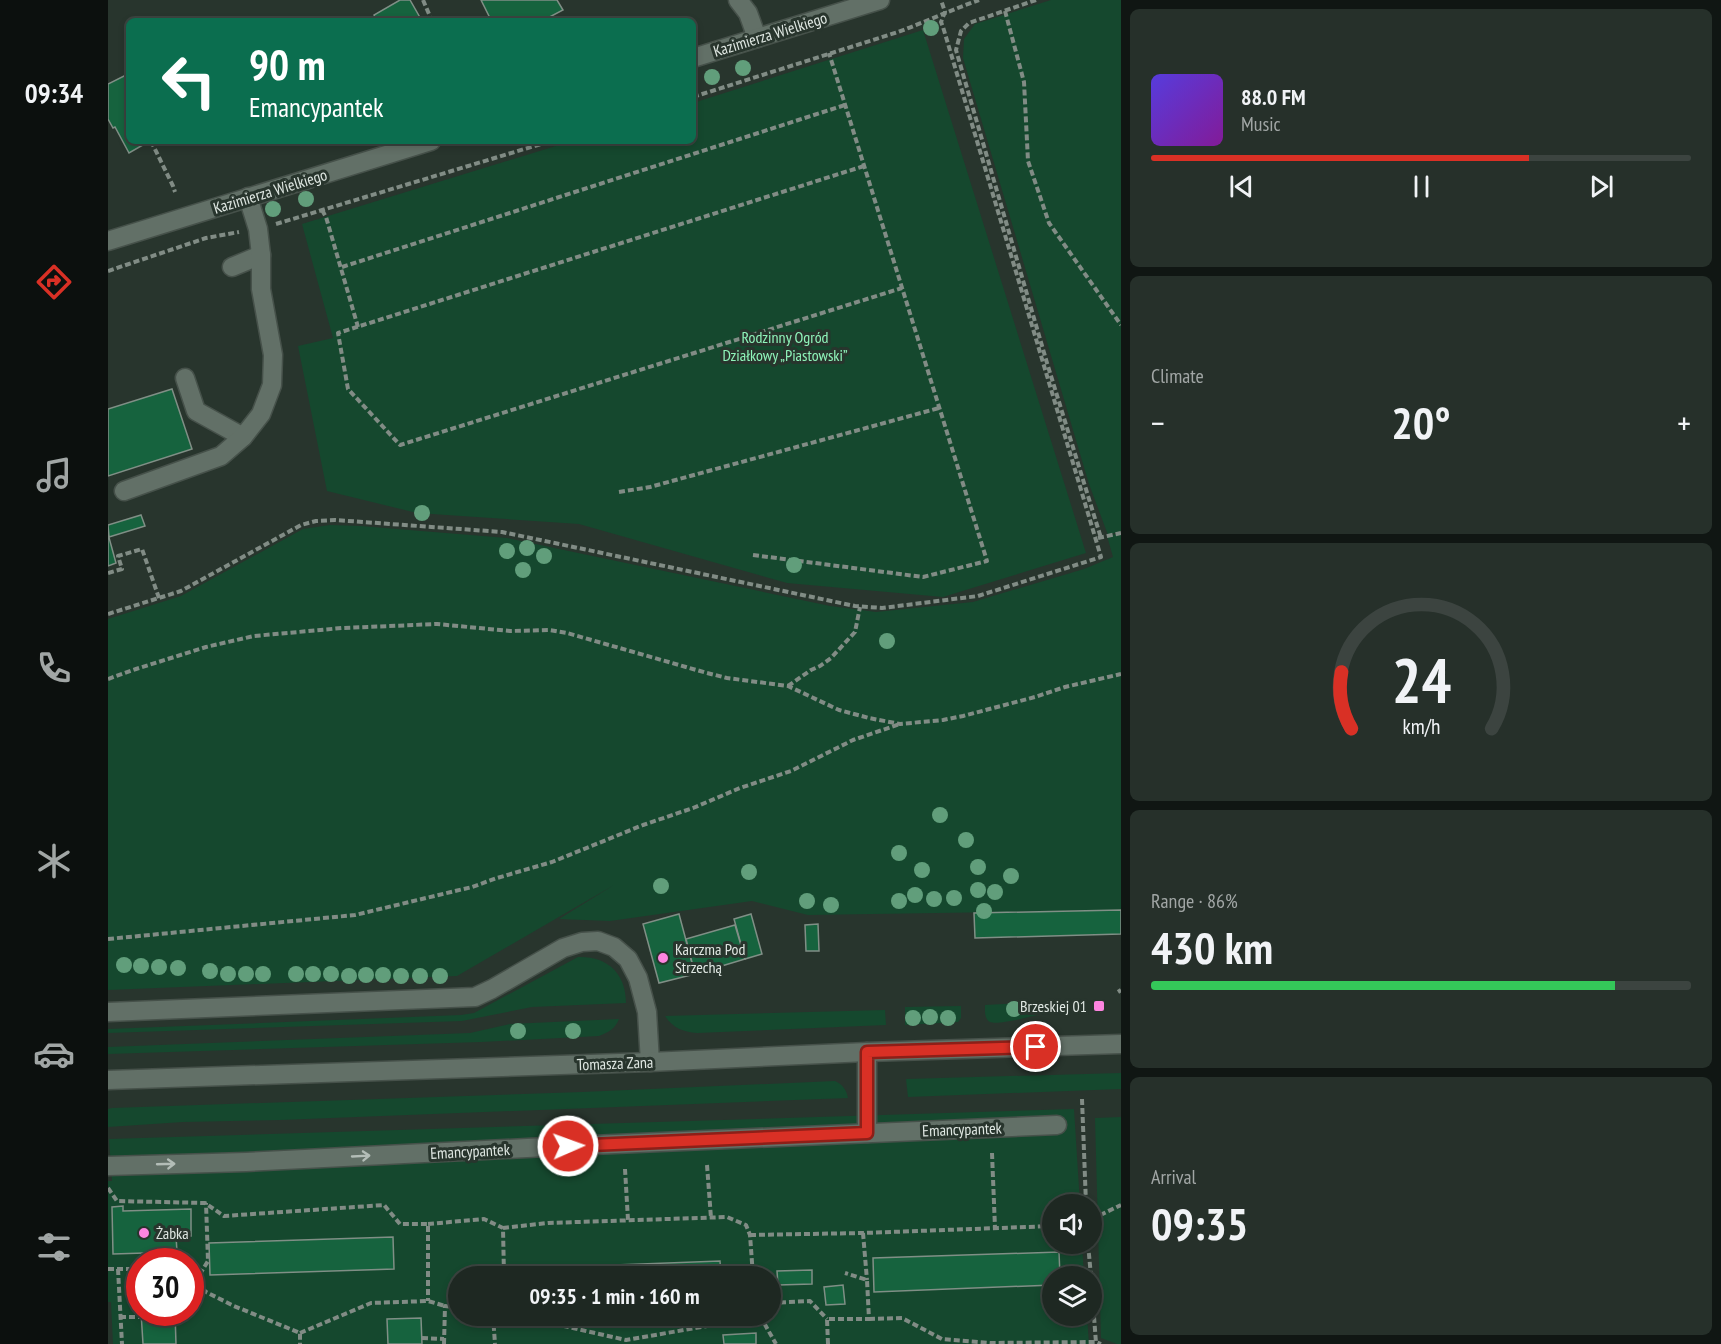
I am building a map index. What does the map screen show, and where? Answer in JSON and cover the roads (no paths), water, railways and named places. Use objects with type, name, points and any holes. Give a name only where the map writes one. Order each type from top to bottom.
[{"type":"street","points":[[738,0],[748,13],[757,38]]},
{"type":"street","name":"Kazimierza Wielkiego","points":[[696,57],[880,0]]},
{"type":"street","name":"Kazimierza Wielkiego","points":[[108,241],[421,144]]},
{"type":"street","points":[[124,491],[221,456],[243,437],[261,414],[272,386],[273,355],[261,289],[258,229],[248,197]]},
{"type":"street","points":[[232,267],[261,255]]},
{"type":"street","points":[[185,378],[196,411],[243,437]]},
{"type":"street","points":[[108,1012],[475,996],[563,948],[582,942],[598,941],[614,947],[628,959],[638,978],[647,1011],[650,1062]]},
{"type":"street","name":"Tomasza Zana","points":[[108,1080],[1121,1044]]},
{"type":"street","points":[[867,1052],[867,1133]]},
{"type":"street","name":"Emancypantek","points":[[108,1166],[1057,1125]]},
{"type":"place","name":"Karczma Pod Strzechą","points":[[663,958]]},
{"type":"place","name":"Brzeskiej 01","points":[[1099,1006]]},
{"type":"place","name":"Żabka","points":[[144,1233]]},
{"type":"park label","name":"Rodzinny Ogród Działkowy „Piastowski”","points":[[785,346]]}]
